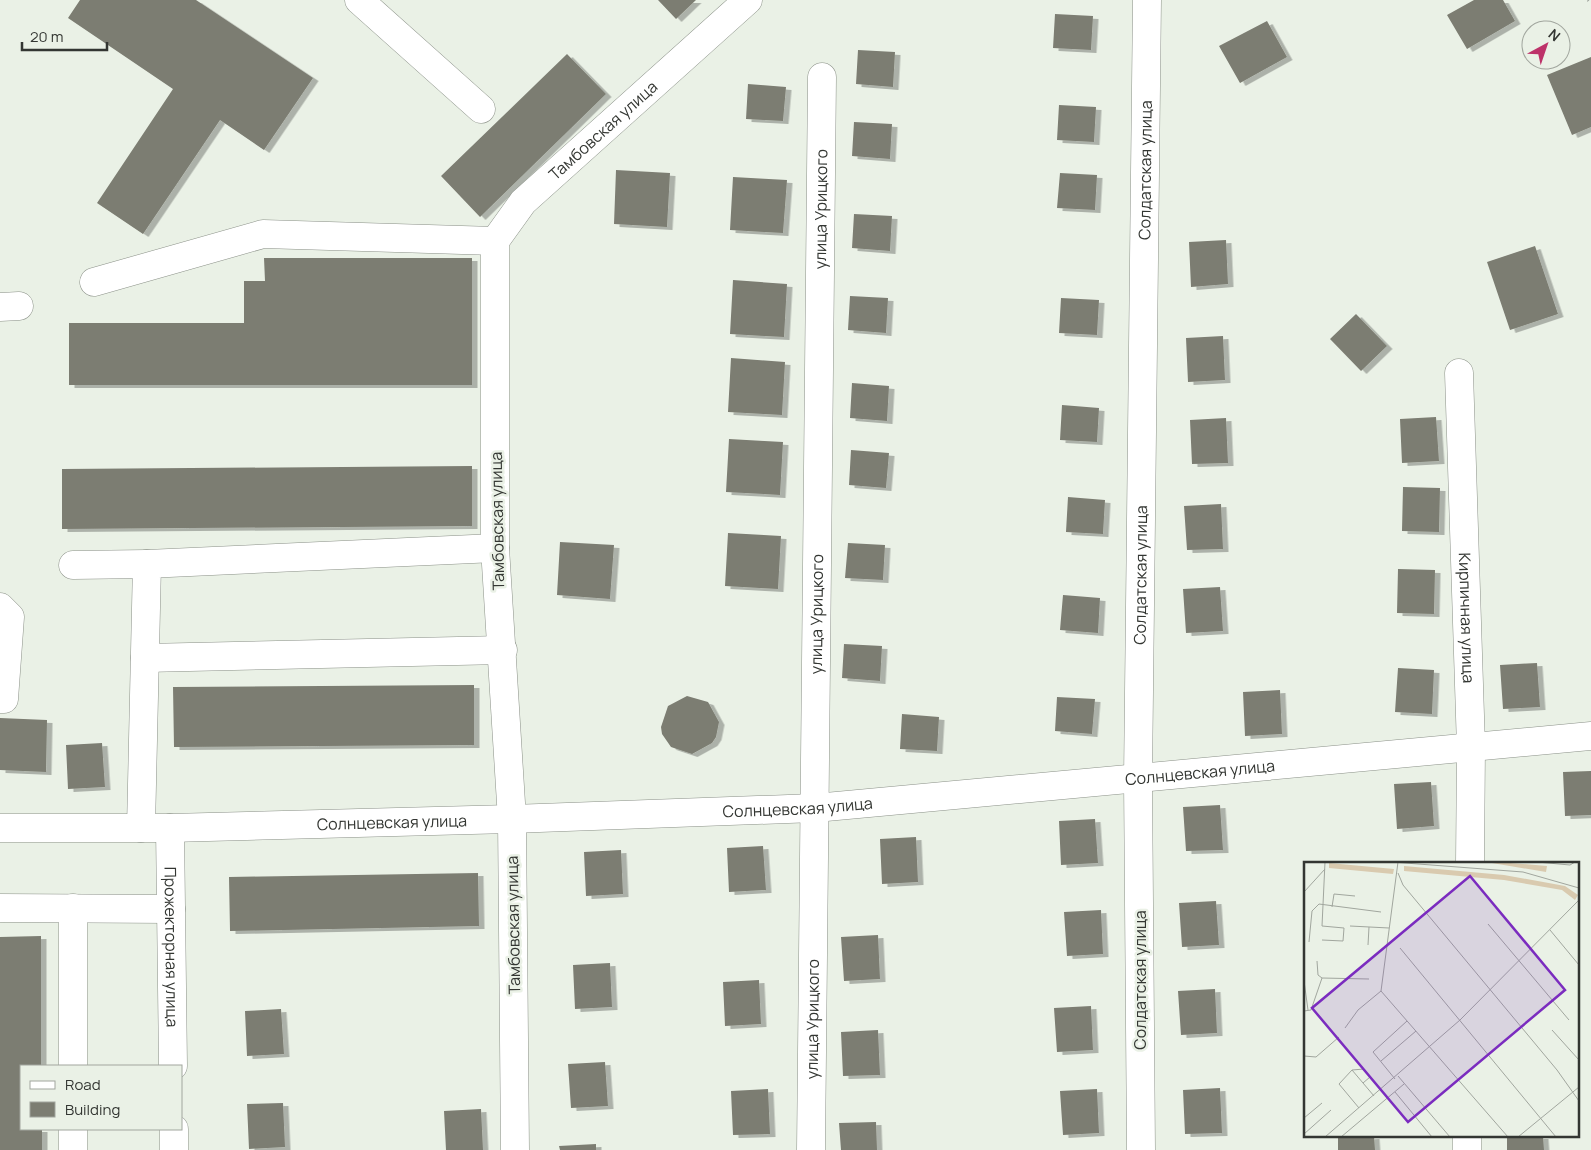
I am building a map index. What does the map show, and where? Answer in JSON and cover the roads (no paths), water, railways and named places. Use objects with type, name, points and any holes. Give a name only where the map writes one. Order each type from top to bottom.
[{"type":"street","points":[[359,0],[481,109]]},
{"type":"street","name":"Тамбовская улица","points":[[514,1150],[512,819],[496,548],[495,241],[523,202],[748,0]]},
{"type":"street","name":"Солдатская улица","points":[[1141,1150],[1138,779],[1147,0]]},
{"type":"street","name":"улица Урицкого","points":[[811,1150],[822,77]]},
{"type":"street","points":[[94,282],[263,234],[495,241]]},
{"type":"street","name":"Кирпичная улица","points":[[1459,373],[1471,747],[1470,862]]},
{"type":"street","points":[[73,565],[147,564],[496,548]]},
{"type":"street","points":[[141,828],[147,564]]},
{"type":"street","points":[[0,607],[10,617],[4,699],[0,699]]},
{"type":"street","points":[[145,658],[503,650]]},
{"type":"street","name":"Солнцевская улица","points":[[0,828],[170,828],[512,819],[815,808],[1591,736]]},
{"type":"street","name":"Прожекторная улица","points":[[170,828],[173,1065]]},
{"type":"street","points":[[0,908],[171,909]]},
{"type":"street","points":[[73,908],[73,1065]]},
{"type":"street","points":[[73,1130],[73,1150]]},
{"type":"street","points":[[174,1130],[174,1150]]}]
